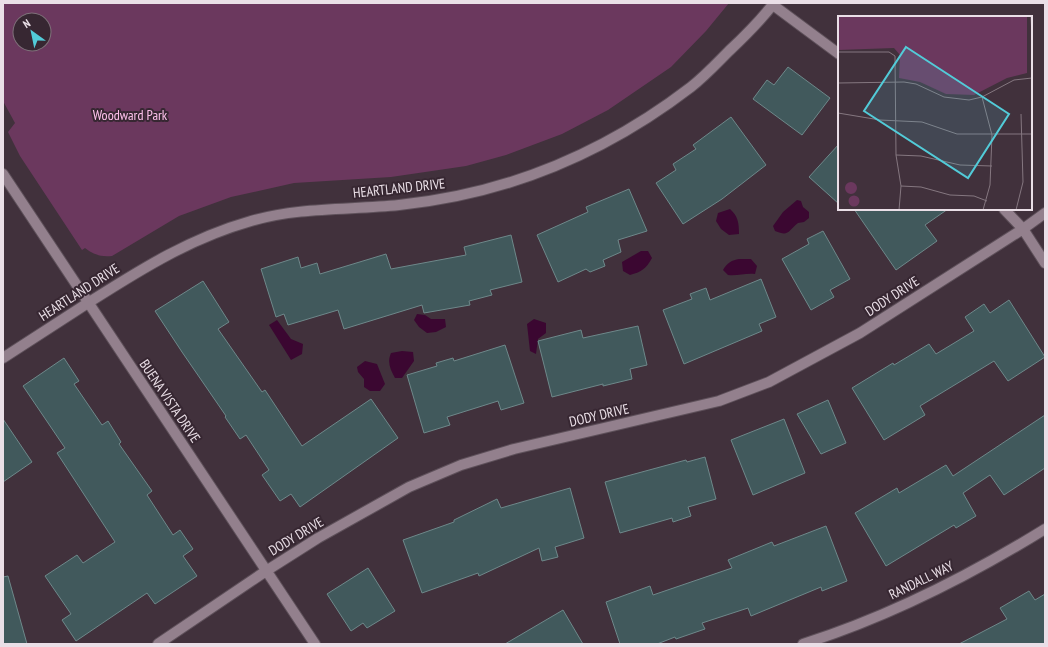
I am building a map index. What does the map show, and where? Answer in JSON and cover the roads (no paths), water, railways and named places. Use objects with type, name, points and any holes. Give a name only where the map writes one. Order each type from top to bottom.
[{"type":"street","points":[[774,4],[838,53]]},
{"type":"street","name":"HEARTLAND DRIVE","points":[[3,358],[150,263],[197,240],[251,220],[298,211],[399,205],[457,196],[504,186],[556,167],[626,132],[693,86],[745,36],[774,4]]},
{"type":"street","name":"BUENA VISTA DRIVE","points":[[3,174],[315,644]]},
{"type":"street","points":[[1005,210],[1023,229],[1045,263]]},
{"type":"street","name":"DODY DRIVE","points":[[158,644],[266,571],[318,538],[409,487],[461,465],[514,449],[719,402],[769,382],[860,334],[1023,229],[1045,212]]},
{"type":"street","name":"RANDALL WAY","points":[[803,644],[848,630],[929,593],[1045,529]]},
{"type":"park label","name":"Woodward Park","points":[[130,115]]}]
